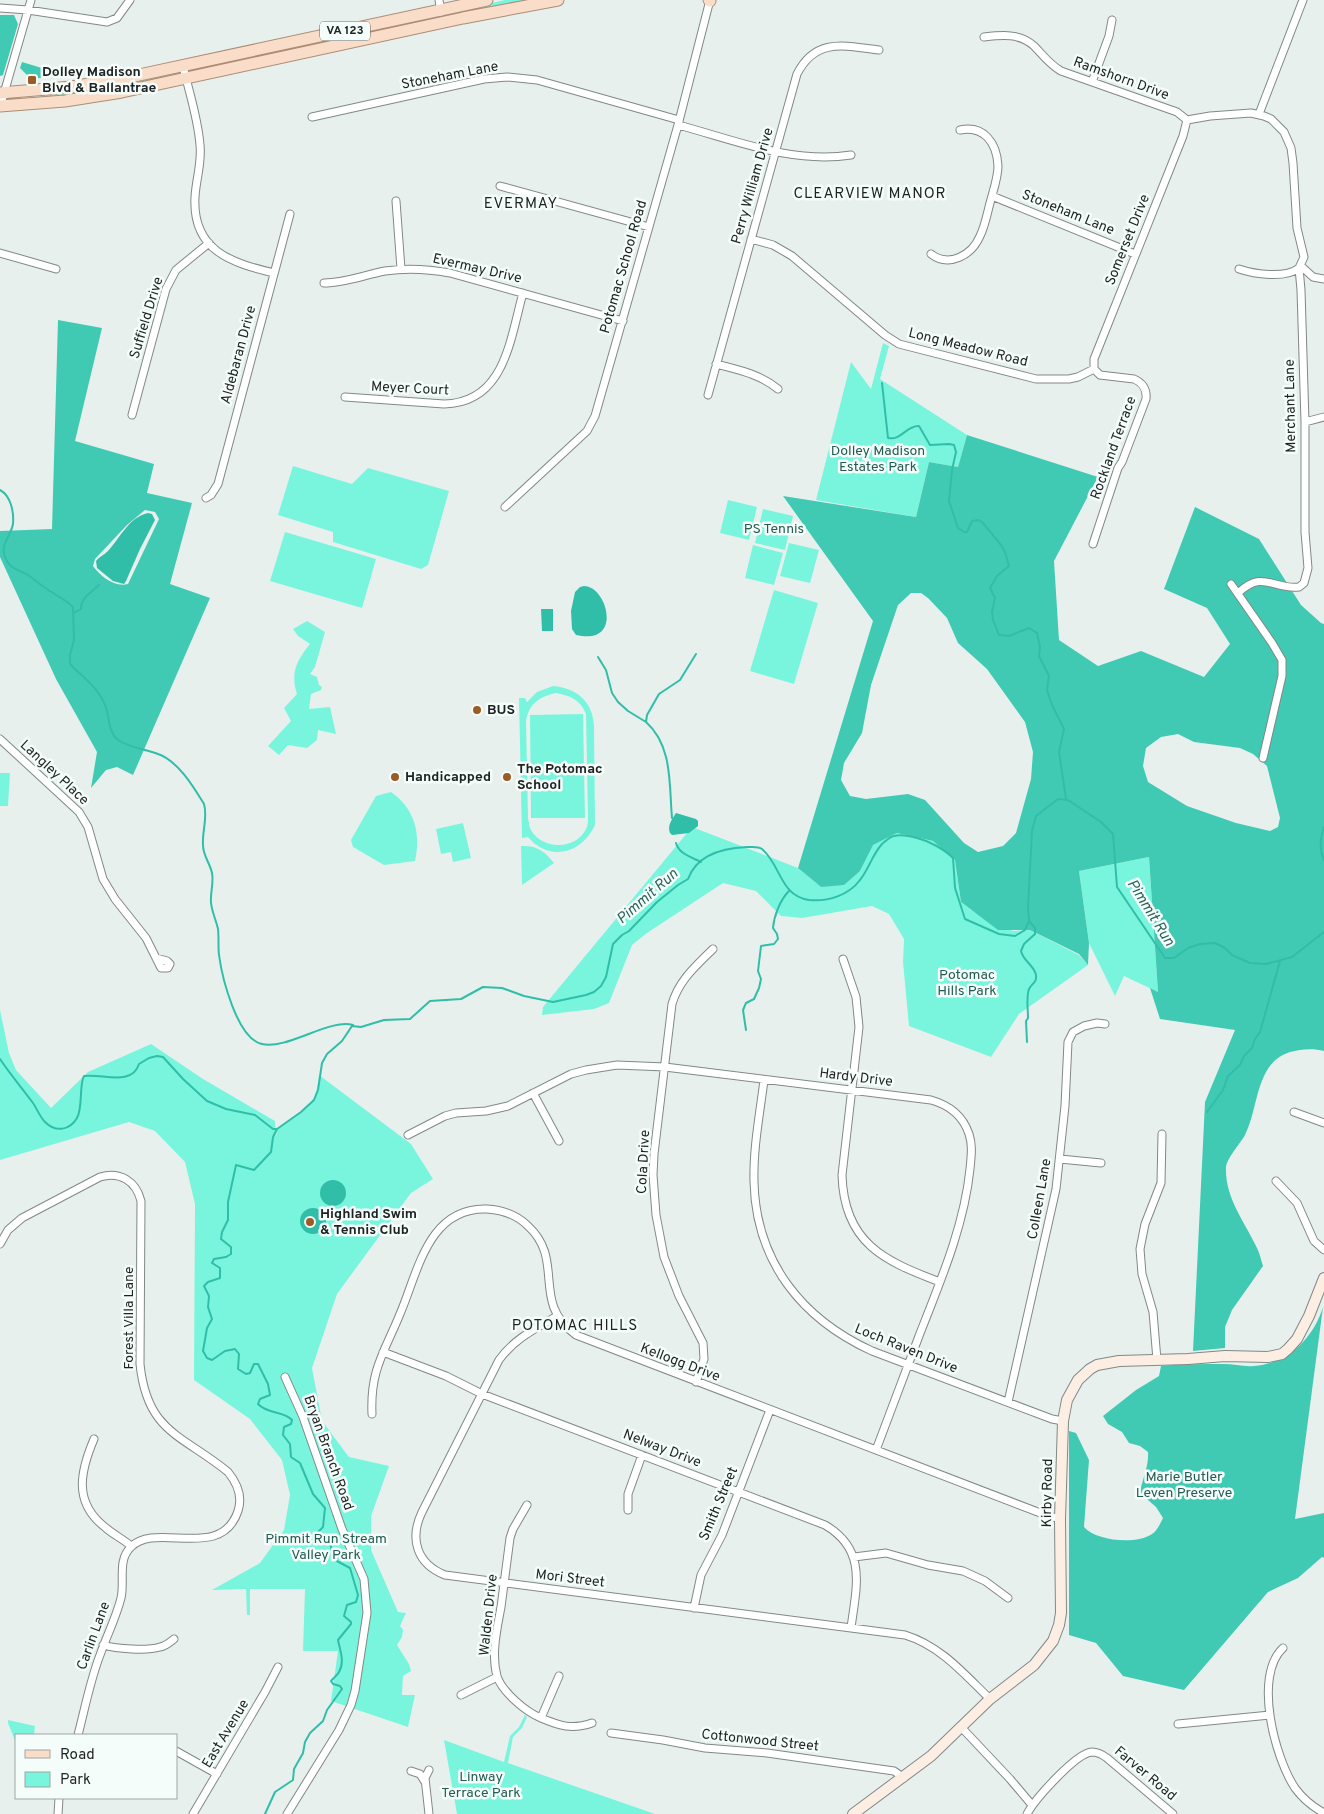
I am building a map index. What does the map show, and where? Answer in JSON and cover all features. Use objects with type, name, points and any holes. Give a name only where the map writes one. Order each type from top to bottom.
[{"type":"main road","name":"VA 123","points":[[2,93],[88,85],[183,66],[440,5],[487,0]]},
{"type":"main road","name":"VA 123","points":[[0,106],[87,98],[443,22],[558,0]]},
{"type":"main road","name":"Kirby Road","points":[[853,1814],[904,1778],[931,1756],[990,1699],[1034,1665],[1056,1635],[1062,1603],[1060,1519],[1063,1421],[1067,1400],[1083,1374],[1105,1363],[1119,1361],[1225,1356],[1268,1357],[1282,1354],[1297,1339],[1318,1296],[1324,1278]]},
{"type":"street","points":[[0,106],[2,93],[31,0]]},
{"type":"street","points":[[0,8],[28,10],[107,22],[117,18],[130,0]]},
{"type":"street","name":"Potomac School Road","points":[[505,507],[587,431],[599,404],[710,0]]},
{"type":"street","points":[[1187,120],[1241,113],[1259,114],[1304,0]]},
{"type":"street","points":[[440,5],[443,22]]},
{"type":"street","points":[[1092,82],[1112,20]]},
{"type":"street","name":"Ramshorn Drive","points":[[984,36],[1000,35],[1021,38],[1034,46],[1054,66],[1092,82],[1177,112],[1187,120]]},
{"type":"street","name":"Perry William Drive","points":[[708,395],[797,74],[807,59],[820,49],[836,45],[879,50]]},
{"type":"street","points":[[183,66],[200,144],[200,171],[195,194],[196,215],[203,234],[216,250],[234,262],[274,273]]},
{"type":"street","name":"Stoneham Lane","points":[[312,117],[484,79],[506,77],[537,80],[776,152],[821,158],[851,155]]},
{"type":"street","name":"Merchant Lane","points":[[1238,593],[1255,581],[1295,588],[1302,586],[1308,568],[1305,532],[1305,422],[1300,267],[1304,257],[1297,228],[1291,148],[1278,126],[1271,119],[1259,114]]},
{"type":"street","name":"Somerset Drive","points":[[1094,369],[1094,360],[1183,136],[1187,120]]},
{"type":"street","points":[[931,254],[939,259],[952,260],[972,249],[982,234],[992,196],[998,165],[994,147],[985,134],[980,131],[968,128],[960,130]]},
{"type":"street","points":[[500,186],[649,227]]},
{"type":"street","name":"Stoneham Lane","points":[[992,196],[1135,254]]},
{"type":"street","points":[[396,201],[401,270]]},
{"type":"street","name":"Aldebaran Drive","points":[[206,498],[211,495],[218,484],[290,214]]},
{"type":"street","name":"Long Meadow Road","points":[[751,238],[773,245],[792,256],[885,335],[900,344],[1036,379],[1069,379],[1094,369]]},
{"type":"street","name":"Suffield Drive","points":[[132,416],[166,289],[180,267],[209,243]]},
{"type":"street","points":[[0,253],[56,269]]},
{"type":"street","points":[[1239,269],[1257,274],[1267,274],[1291,273],[1300,267],[1313,278],[1324,280]]},
{"type":"street","name":"Evermay Drive","points":[[324,283],[346,282],[377,273],[401,270],[426,270],[450,273],[622,320]]},
{"type":"street","name":"Meyer Court","points":[[345,397],[444,404],[460,403],[478,396],[492,383],[502,366],[523,293]]},
{"type":"street","points":[[716,364],[756,375],[778,389]]},
{"type":"street","name":"Rockland Terrace","points":[[1094,369],[1100,375],[1139,381],[1145,388],[1146,399],[1118,468],[1094,544]]},
{"type":"street","points":[[1305,422],[1324,417]]},
{"type":"street","points":[[1230,584],[1272,643],[1280,656],[1283,666],[1263,758]]},
{"type":"street","name":"Langley Place","points":[[0,739],[79,812],[88,827],[103,879],[115,899],[146,938],[156,958]]},
{"type":"street","name":"Cola Drive","points":[[696,1382],[704,1359],[703,1343],[671,1278],[659,1236],[653,1175],[672,1004],[675,994],[684,979],[713,949]]},
{"type":"street","points":[[842,959],[852,984],[858,1012],[858,1042],[842,1175],[845,1199],[854,1223],[868,1243],[887,1260],[940,1282]]},
{"type":"street","name":"Colleen Lane","points":[[1008,1402],[1053,1204],[1065,1106],[1068,1042],[1073,1032],[1084,1026],[1097,1023],[1105,1024]]},
{"type":"street","name":"Hardy Drive","points":[[408,1135],[445,1116],[456,1113],[497,1110],[514,1104],[571,1074],[601,1066],[631,1064],[932,1100],[955,1112],[966,1127],[971,1144],[966,1195],[956,1239],[876,1450]]},
{"type":"street","name":"Loch Raven Drive","points":[[764,1080],[754,1165],[758,1218],[765,1242],[776,1266],[796,1296],[822,1322],[852,1342],[908,1365],[1063,1421]]},
{"type":"street","points":[[533,1094],[559,1141]]},
{"type":"street","points":[[1294,1112],[1324,1122]]},
{"type":"street","points":[[1157,1360],[1153,1312],[1142,1274],[1140,1249],[1145,1224],[1161,1183],[1162,1134]]},
{"type":"street","points":[[1060,1159],[1101,1163]]},
{"type":"street","name":"Forest Villa Lane","points":[[0,1244],[8,1230],[22,1218],[100,1177],[113,1174],[127,1179],[140,1194],[140,1364],[144,1388],[154,1412],[170,1432],[228,1472],[237,1486],[240,1500],[233,1522],[214,1536],[206,1538],[150,1538],[131,1546]]},
{"type":"street","points":[[1276,1181],[1297,1204],[1314,1241],[1324,1250]]},
{"type":"street","points":[[372,1414],[372,1387],[378,1364],[430,1239],[451,1218],[471,1210],[503,1211],[520,1219],[535,1233],[548,1259],[550,1296],[556,1316]]},
{"type":"street","name":"Kellogg Drive","points":[[556,1316],[568,1330],[583,1339],[1060,1519]]},
{"type":"street","name":"Mori Street","points":[[556,1316],[522,1336],[506,1350],[482,1394],[417,1522],[415,1539],[426,1562],[438,1572],[446,1575],[905,1636],[927,1643],[943,1654],[990,1699]]},
{"type":"street","name":"Nelway Drive","points":[[383,1352],[446,1376],[482,1394],[825,1525],[840,1535],[854,1557],[857,1581],[851,1628]]},
{"type":"street","name":"Bryan Branch Road","points":[[286,1377],[342,1529],[362,1573],[366,1590],[367,1613],[355,1691],[351,1705],[341,1725],[287,1814]]},
{"type":"street","name":"Smith Street","points":[[694,1608],[700,1575],[722,1535],[770,1410]]},
{"type":"street","points":[[94,1439],[82,1470],[82,1486],[87,1506],[98,1522],[131,1546]]},
{"type":"street","points":[[628,1510],[628,1494],[642,1455]]},
{"type":"street","name":"Walden Drive","points":[[498,1677],[495,1650],[510,1538],[513,1529],[528,1505]]},
{"type":"street","name":"Carlin Lane","points":[[78,1734],[86,1696],[121,1598],[122,1565],[131,1546]]},
{"type":"street","points":[[854,1557],[886,1553],[928,1565],[963,1570],[985,1581],[1008,1598]]},
{"type":"street","points":[[104,1645],[117,1648],[154,1648],[166,1645],[174,1639]]},
{"type":"street","points":[[1283,1648],[1273,1662],[1269,1690],[1270,1715],[1276,1747],[1289,1779],[1305,1799],[1324,1813]]},
{"type":"street","name":"East Avenue","points":[[193,1814],[265,1692],[278,1666]]},
{"type":"street","points":[[541,1718],[559,1676]]},
{"type":"street","points":[[461,1695],[498,1677],[518,1703],[528,1712],[567,1727],[579,1728],[592,1724]]},
{"type":"street","points":[[1178,1724],[1270,1715]]},
{"type":"street","points":[[961,1727],[1010,1779],[1032,1806],[1027,1814]]},
{"type":"street","name":"Cottonwood Street","points":[[611,1733],[705,1748],[813,1759],[894,1771],[904,1778]]},
{"type":"street","points":[[178,1751],[217,1774]]},
{"type":"street","name":"Farver Road","points":[[1032,1806],[1039,1796],[1075,1762],[1082,1756],[1092,1752],[1107,1758],[1173,1814]]},
{"type":"street","points":[[428,1814],[426,1774],[429,1770]]},
{"type":"street","points":[[411,1771],[420,1774],[426,1782]]},
{"type":"street","points":[[58,1814],[60,1799]]},
{"type":"green space","points":[[505,0],[545,0],[454,15],[455,11]]},
{"type":"green space","points":[[0,15],[14,15],[18,24],[3,75],[0,76]]},
{"type":"green space","points":[[433,17],[431,20],[359,34],[219,66],[266,52]]},
{"type":"green space","points":[[22,62],[65,75],[31,79],[20,68]]},
{"type":"green space","points":[[156,76],[170,76],[98,93],[32,98]]},
{"type":"green space","points":[[58,320],[102,328],[75,441],[154,464],[147,493],[192,503],[170,584],[210,598],[133,775],[117,767],[106,770],[91,788],[97,752],[56,679],[0,557],[0,531],[52,529]],"holes":[[[145,510],[155,512],[159,519],[128,584],[113,583],[100,574],[93,566],[95,559],[127,525]]]},
{"type":"green space","name":"Dolley Madison Estates Park","points":[[883,343],[889,346],[880,379],[967,435],[958,467],[929,462],[916,517],[816,500],[851,362],[871,389]]},
{"type":"green space","points":[[967,435],[1098,477],[1054,561],[1059,640],[1098,666],[1141,651],[1204,677],[1230,644],[1207,608],[1164,589],[1195,507],[1259,539],[1301,605],[1324,624],[1324,1051],[1307,1049],[1290,1052],[1270,1066],[1264,1076],[1250,1124],[1227,1164],[1227,1179],[1232,1200],[1257,1248],[1263,1266],[1232,1310],[1225,1327],[1225,1348],[1193,1351],[1205,1102],[1235,1030],[1160,1019],[1150,988],[1158,992],[1149,857],[1079,871],[1089,943],[1088,965],[1079,954],[1030,930],[998,930],[961,902],[955,860],[933,841],[897,833],[873,845],[860,871],[844,885],[821,887],[798,868],[873,621],[783,496],[916,517],[929,462],[958,467]],"holes":[[[911,593],[921,593],[947,618],[958,643],[987,669],[1025,722],[1033,752],[1031,779],[1016,833],[1003,846],[978,852],[964,843],[925,800],[908,794],[866,799],[850,796],[841,780],[844,763],[862,733],[871,685],[898,605]],[[1178,734],[1194,742],[1240,748],[1253,754],[1267,766],[1280,818],[1278,827],[1270,831],[1236,823],[1187,806],[1148,782],[1143,766],[1146,748],[1161,737]]]},
{"type":"green space","points":[[293,466],[352,484],[368,468],[449,491],[428,565],[421,569],[333,542],[333,532],[278,515]]},
{"type":"green space","points":[[728,500],[757,507],[749,540],[720,533]]},
{"type":"green space","name":"PS Tennis","points":[[763,509],[793,516],[785,550],[755,543]]},
{"type":"green space","points":[[285,532],[376,559],[362,608],[270,581]]},
{"type":"green space","points":[[789,543],[819,550],[810,583],[780,576]]},
{"type":"green space","points":[[753,545],[783,553],[774,585],[745,578]]},
{"type":"green space","points":[[774,590],[818,603],[794,684],[750,671]]},
{"type":"green space","points":[[307,621],[325,632],[315,667],[310,674],[317,677],[319,685],[322,687],[321,690],[311,694],[309,709],[330,707],[336,734],[318,730],[317,740],[307,748],[288,745],[279,755],[268,746],[291,721],[284,708],[297,694],[294,680],[296,667],[310,644],[298,636],[293,629]]},
{"type":"green space","points":[[553,686],[562,687],[576,693],[587,703],[593,717],[595,825],[582,843],[564,851],[546,850],[536,845],[528,837],[522,838],[519,698],[525,698],[527,702],[537,692]],"holes":[[[556,693],[578,702],[586,714],[588,823],[587,828],[575,841],[559,845],[551,844],[536,837],[529,826],[526,720],[530,709],[540,699]]]},
{"type":"green space","points":[[583,714],[585,818],[531,818],[530,715]]},
{"type":"green space","points":[[0,773],[10,773],[8,806],[0,806]]},
{"type":"green space","points":[[391,792],[406,806],[411,814],[416,831],[417,851],[415,861],[384,865],[353,847],[351,840],[376,796]]},
{"type":"green space","points":[[463,823],[471,858],[453,862],[451,852],[441,854],[436,829]]},
{"type":"green space","name":"Potomac Hills Park","points":[[692,827],[798,868],[821,887],[860,871],[872,845],[897,833],[933,841],[955,860],[961,902],[971,910],[1013,931],[1030,930],[1079,955],[1088,965],[1019,1014],[991,1057],[909,1026],[903,962],[904,939],[889,914],[872,906],[802,918],[781,916],[756,891],[723,883],[632,945],[609,1003],[594,1009],[542,1015],[543,1007]]},
{"type":"green space","points":[[521,846],[540,850],[554,863],[522,885]]},
{"type":"green space","points":[[1149,857],[1158,992],[1124,976],[1115,996],[1089,943],[1079,871]]},
{"type":"green space","name":"Pimmit Run Stream Valley Park","points":[[0,1010],[9,1053],[16,1070],[51,1108],[88,1072],[151,1044],[203,1079],[275,1121],[276,1137],[277,1129],[311,1103],[315,1096],[319,1075],[411,1144],[433,1179],[411,1193],[337,1294],[312,1368],[322,1421],[349,1457],[389,1466],[371,1516],[371,1550],[398,1612],[406,1613],[400,1626],[403,1630],[402,1637],[397,1645],[409,1664],[411,1671],[403,1676],[402,1695],[415,1695],[408,1727],[331,1701],[338,1651],[303,1651],[305,1589],[250,1589],[250,1615],[247,1615],[246,1589],[212,1590],[260,1563],[284,1530],[290,1495],[282,1460],[250,1419],[194,1380],[195,1204],[185,1162],[155,1131],[129,1122],[0,1160]]},
{"type":"green space","name":"Marie Butler Leven Preserve","points":[[1323,1307],[1295,1519],[1324,1513],[1324,1558],[1322,1557],[1298,1578],[1268,1592],[1184,1690],[1123,1676],[1096,1643],[1069,1635],[1069,1431],[1076,1433],[1089,1460],[1084,1527],[1097,1536],[1116,1540],[1136,1540],[1152,1534],[1163,1518],[1156,1507],[1140,1493],[1148,1452],[1140,1446],[1129,1443],[1122,1432],[1108,1424],[1103,1416],[1136,1390],[1159,1376],[1161,1366],[1223,1364],[1250,1366],[1278,1360],[1298,1347],[1306,1339],[1319,1319]]},
{"type":"green space","name":"Linway Terrace Park","points":[[525,1715],[527,1717],[522,1728],[513,1737],[508,1763],[655,1814],[457,1814],[444,1740],[504,1762],[510,1736],[519,1727]]},
{"type":"green space","points":[[8,1720],[35,1726],[34,1734],[15,1734],[15,1740]]},
{"type":"shaded area","points":[[152,514],[155,520],[126,581],[124,584],[113,581],[97,568],[96,561],[108,551],[130,523],[141,515]]},
{"type":"shaded area","points":[[584,586],[592,589],[599,595],[607,615],[606,624],[601,632],[591,636],[576,635],[572,629],[571,611],[575,592]]},
{"type":"shaded area","points":[[541,609],[553,609],[553,631],[542,631]]},
{"type":"shaded area","points":[[676,813],[696,819],[698,826],[689,833],[672,835],[669,830]]},
{"type":"shaded area","points":[[333,1180],[342,1184],[346,1193],[342,1202],[333,1206],[324,1202],[320,1193],[324,1184]]},
{"type":"shaded area","points":[[313,1208],[322,1212],[326,1221],[322,1230],[313,1234],[304,1230],[300,1221],[304,1212]]},
{"type":"waterway","points":[[882,383],[888,438],[897,437],[911,428],[919,426],[930,445],[954,445],[956,452],[949,501],[958,528],[967,532],[972,521],[979,520],[1005,552],[1009,566],[997,576],[990,588],[995,598],[992,612],[993,620],[999,635],[1009,636],[1029,628],[1037,633],[1040,647],[1039,656],[1049,676],[1047,690],[1064,729],[1059,752],[1066,799]]},
{"type":"waterway","points":[[0,490],[7,496],[13,514],[12,528],[4,548],[5,557],[12,567],[28,575],[73,607],[74,640],[70,664],[94,688],[102,699],[107,709],[110,728],[114,736],[123,743],[158,754],[172,762],[184,775],[204,804],[203,849],[212,873],[211,903],[218,929],[221,965],[232,1006],[245,1031],[253,1040],[262,1044],[272,1045],[284,1043],[333,1026],[353,1025]]},
{"type":"waterway","points":[[74,613],[81,609],[85,598],[99,585]]},
{"type":"waterway","points":[[672,818],[670,779],[665,754],[661,742],[646,722],[647,715],[659,694],[680,680],[696,654]]},
{"type":"waterway","points":[[598,657],[606,670],[612,693],[618,702],[628,711],[646,722]]},
{"type":"waterway","name":"Pimmit Run","points":[[265,1814],[275,1792],[293,1780],[294,1769],[303,1753],[305,1742],[310,1733],[323,1721],[327,1710],[342,1689],[331,1681],[338,1673],[342,1664],[338,1640],[351,1624],[344,1616],[347,1605],[356,1602],[358,1595],[350,1568],[335,1560],[330,1544],[320,1537],[318,1532],[323,1527],[325,1508],[313,1494],[300,1463],[291,1457],[290,1444],[283,1435],[284,1427],[291,1424],[292,1420],[285,1415],[266,1409],[258,1404],[260,1399],[270,1395],[268,1384],[258,1364],[254,1364],[250,1373],[246,1374],[238,1369],[239,1354],[235,1349],[225,1351],[212,1360],[207,1358],[203,1351],[207,1328],[212,1319],[208,1307],[209,1296],[204,1286],[208,1282],[220,1278],[220,1268],[212,1263],[214,1259],[231,1254],[231,1247],[221,1239],[228,1220],[228,1202],[236,1165],[254,1170],[271,1152],[273,1137],[277,1129],[314,1100],[318,1090],[322,1063],[327,1054],[342,1041],[352,1026],[361,1027],[384,1020],[410,1019],[430,1001],[461,999],[483,987],[502,988],[524,996],[553,1002],[594,992],[601,986],[606,977],[613,944],[629,931],[657,902],[688,879],[692,870],[704,858],[729,849],[759,847],[768,856],[792,893],[809,900],[823,900],[831,899],[850,890],[863,876],[882,844],[891,837],[903,835],[922,839],[953,858],[955,888],[965,919],[999,934],[1015,936],[1025,930],[1029,921],[1032,831],[1036,816],[1058,799],[1068,800],[1101,822],[1113,834],[1117,887],[1165,958],[1174,958],[1188,948],[1200,944],[1215,943],[1225,948],[1232,955],[1250,963],[1266,964],[1292,957],[1324,932]]},
{"type":"waterway","name":"Pimmit Run","points":[[1324,827],[1321,844],[1324,860]]},
{"type":"waterway","points":[[676,843],[683,853],[701,862]]},
{"type":"waterway","points":[[746,1030],[743,1010],[746,1003],[754,999],[759,988],[761,979],[758,971],[761,946],[774,944],[778,939],[773,928],[775,918],[780,903],[789,891]]},
{"type":"waterway","points":[[1027,1042],[1028,996],[1029,989],[1036,980],[1036,975],[1021,951],[1024,944],[1035,934],[1035,928],[1030,922]]},
{"type":"waterway","points":[[1207,1112],[1223,1090],[1228,1076],[1240,1065],[1260,1032],[1280,961]]},
{"type":"waterway","name":"Pimmit Run","points":[[0,1059],[33,1103],[43,1120],[54,1128],[62,1129],[67,1127],[77,1118],[84,1076],[123,1077],[135,1071],[139,1064],[157,1056],[163,1057],[207,1101],[226,1109],[255,1115],[273,1129],[277,1129]]},
{"type":"place","name":"Dolley Madison Blvd & Ballantrae","points":[[32,80]]},
{"type":"place","name":"BUS","points":[[477,710]]},
{"type":"place","name":"Handicapped","points":[[395,777]]},
{"type":"place","name":"The Potomac School","points":[[507,777]]},
{"type":"place","name":"Highland Swim & Tennis Club","points":[[310,1222]]},
{"type":"district","name":"CLEARVIEW MANOR","points":[[870,194]]},
{"type":"district","name":"EVERMAY","points":[[521,204]]},
{"type":"district","name":"POTOMAC HILLS","points":[[575,1326]]}]
